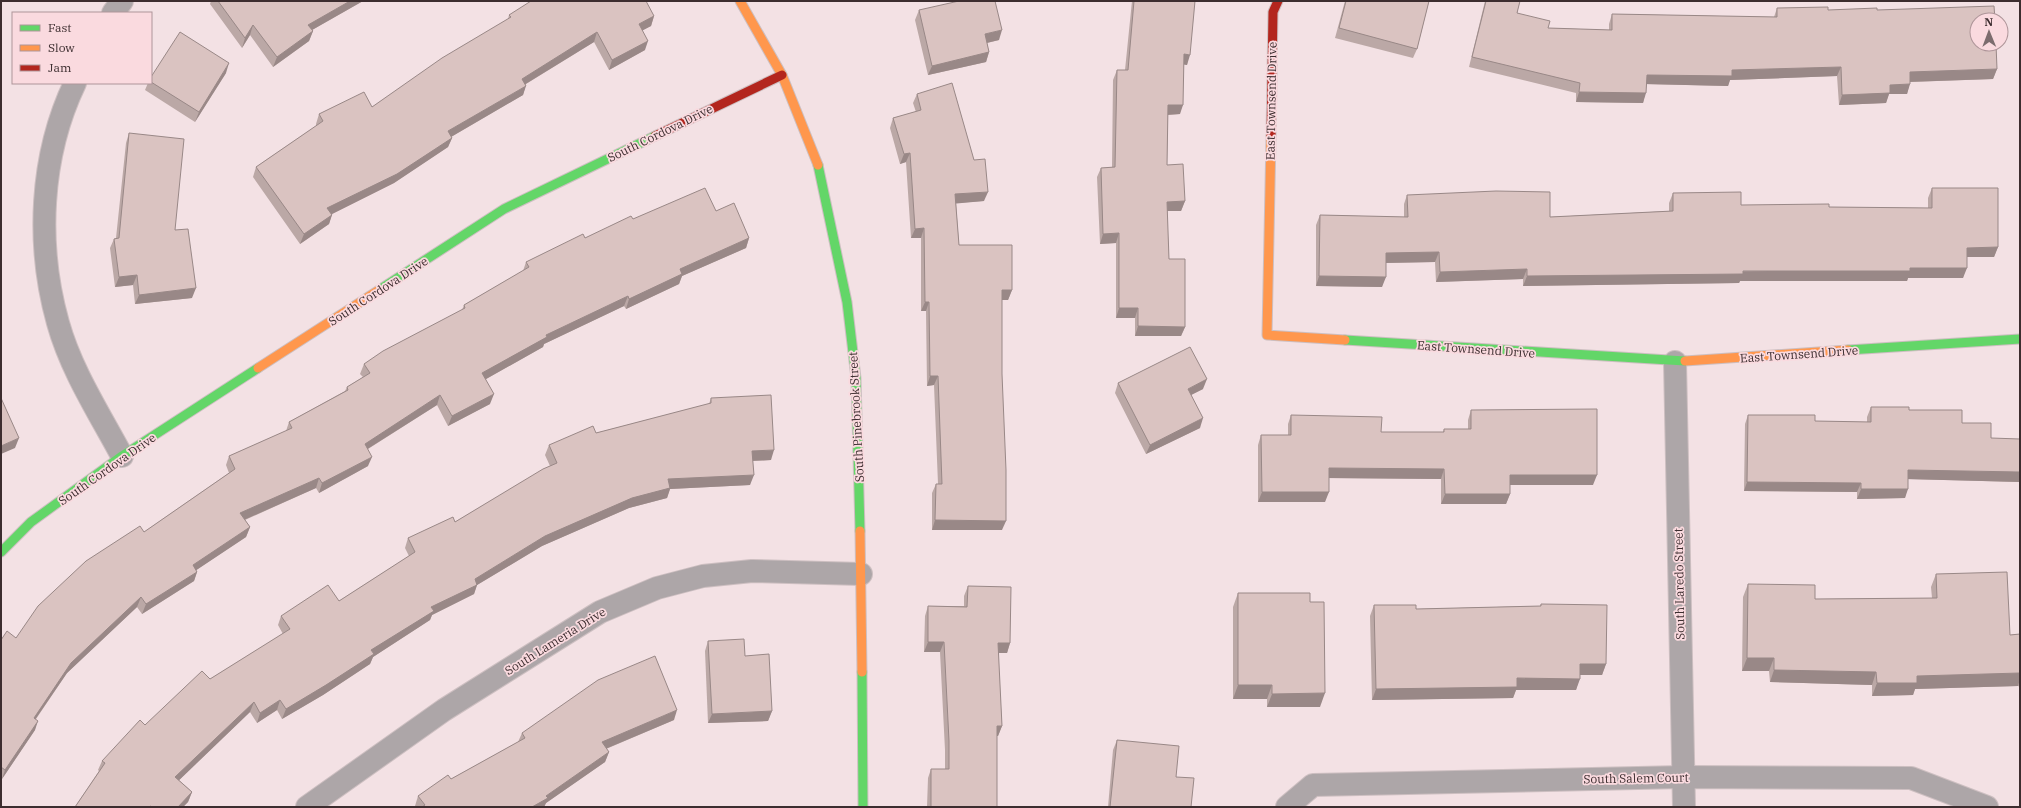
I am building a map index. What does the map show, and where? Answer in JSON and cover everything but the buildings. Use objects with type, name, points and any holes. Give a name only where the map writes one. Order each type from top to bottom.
[{"type":"street","points":[[114,12],[122,1]]},
{"type":"street","name":"South Pinebrook Street","points":[[740,1],[782,74],[818,166],[847,302],[856,378],[861,574],[863,807]]},
{"type":"street","name":"East Townsend Drive","points":[[1278,1],[1273,12],[1267,335],[1675,362],[2020,339]]},
{"type":"street","name":"South Cordova Drive","points":[[1,552],[31,522],[122,456],[504,209],[782,74]]},
{"type":"street","points":[[75,84],[51,148],[45,213],[46,270],[58,324],[77,372],[122,456]]},
{"type":"street","name":"South Laredo Street","points":[[1675,362],[1684,807]]},
{"type":"street","name":"South Lameria Drive","points":[[307,807],[444,710],[600,612],[657,588],[702,576],[752,571],[861,574]]},
{"type":"street","name":"South Salem Court","points":[[1287,807],[1313,785],[1683,777],[1911,778],[1987,807]]},
{"type":"traffic: fast","points":[[379,290],[504,209],[655,136]]},
{"type":"traffic: fast","points":[[818,165],[847,302],[856,378],[860,531]]},
{"type":"traffic: fast","points":[[1848,350],[2020,339]]},
{"type":"traffic: fast","points":[[1345,340],[1685,361]]},
{"type":"traffic: fast","points":[[1,552],[31,522],[122,456],[258,368]]},
{"type":"traffic: fast","points":[[862,672],[863,807]]},
{"type":"traffic: slow","points":[[740,1],[782,75],[818,165]]},
{"type":"traffic: slow","points":[[1271,137],[1267,335],[1345,340]]},
{"type":"traffic: slow","points":[[258,368],[379,290]]},
{"type":"traffic: slow","points":[[1685,361],[1848,350]]},
{"type":"traffic: slow","points":[[860,531],[862,672]]},
{"type":"traffic: jam","points":[[1271,137],[1273,12],[1278,1]]},
{"type":"traffic: jam","points":[[655,136],[782,75]]}]
